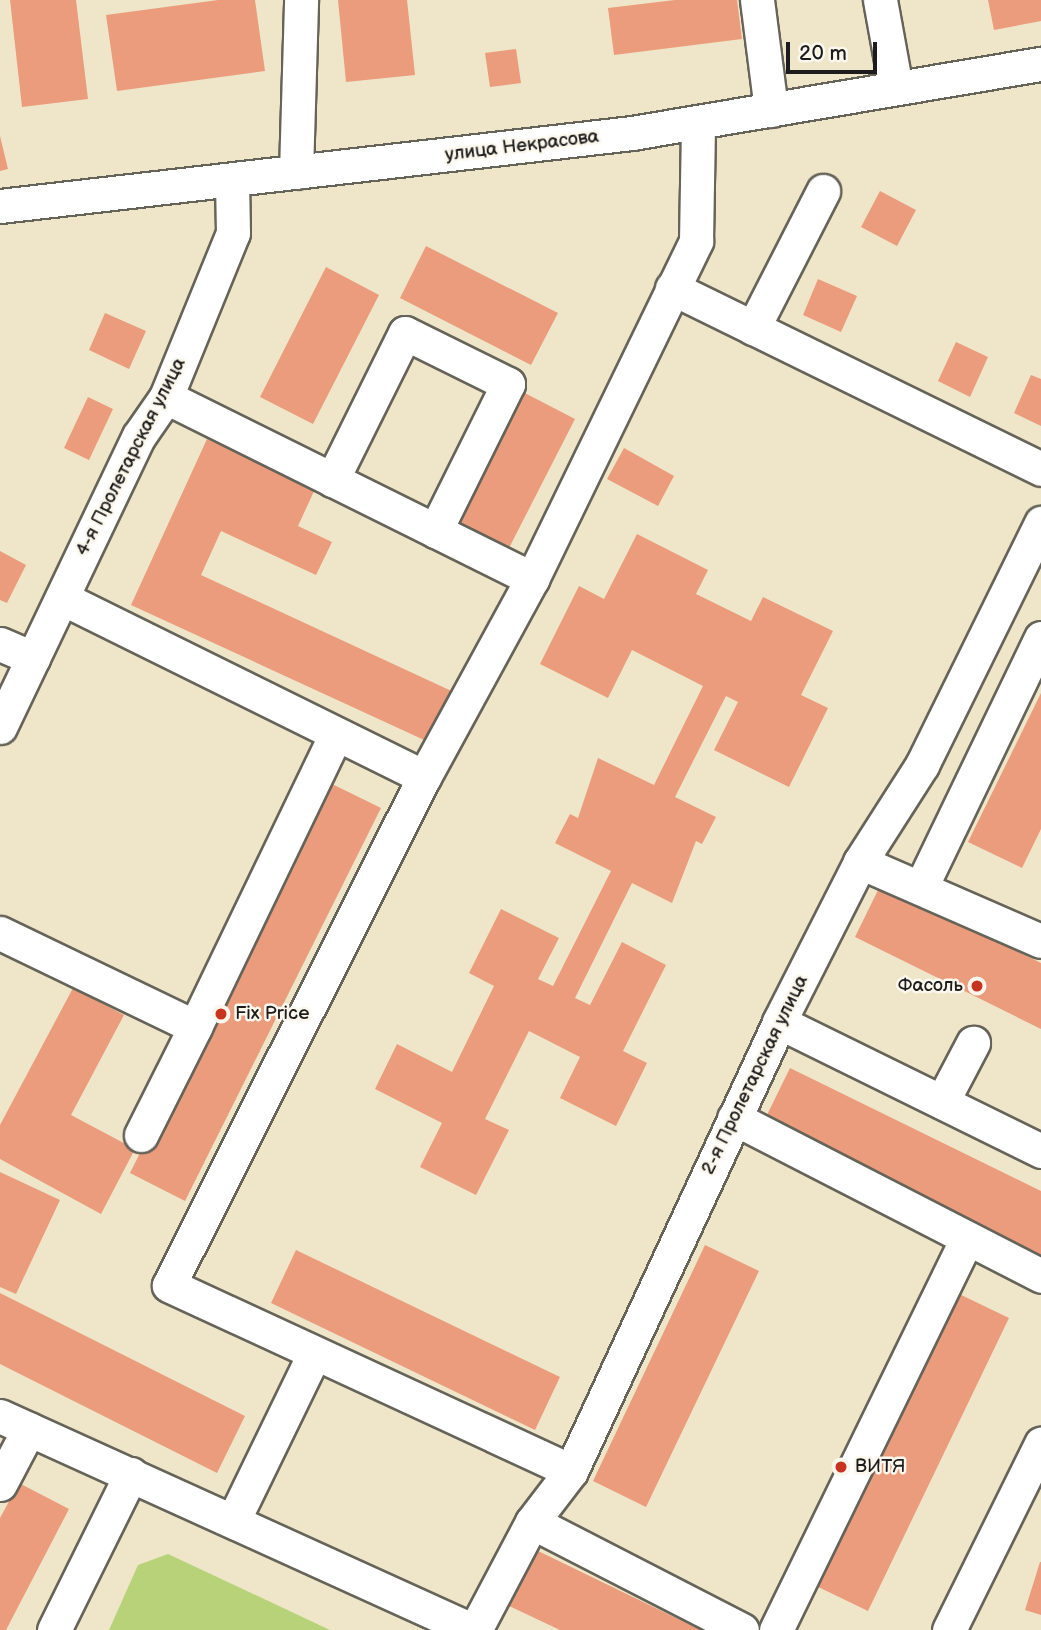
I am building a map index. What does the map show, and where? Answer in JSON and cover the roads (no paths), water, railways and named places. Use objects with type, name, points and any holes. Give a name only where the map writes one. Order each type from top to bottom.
[{"type":"street","points":[[296,172],[302,0]]},
{"type":"street","points":[[757,0],[771,110]]},
{"type":"street","points":[[880,0],[896,89]]},
{"type":"street","name":"улица Некрасова","points":[[0,206],[698,122],[1041,64]]},
{"type":"street","points":[[571,1471],[169,1285],[424,777],[532,579],[696,241],[698,122]]},
{"type":"street","name":"4-я Пролетарская улица","points":[[0,727],[139,436],[166,397],[233,233],[232,180]]},
{"type":"street","points":[[753,328],[823,191]]},
{"type":"street","points":[[672,288],[1041,469]]},
{"type":"street","points":[[332,480],[405,332],[508,384],[435,531]]},
{"type":"street","points":[[166,397],[532,579]]},
{"type":"street","name":"2-я Пролетарская улица","points":[[474,1630],[532,1522],[571,1471],[779,1023],[860,862],[922,765],[1041,523]]},
{"type":"street","points":[[62,598],[424,777]]},
{"type":"street","points":[[922,885],[1041,638]]},
{"type":"street","points":[[0,644],[33,658]]},
{"type":"street","points":[[141,1135],[336,734]]},
{"type":"street","points":[[860,862],[922,885],[1041,941]]},
{"type":"street","points":[[1,938],[195,1027]]},
{"type":"street","points":[[779,1023],[1041,1151]]},
{"type":"street","points":[[942,1102],[973,1043]]},
{"type":"street","points":[[734,1118],[1041,1276]]},
{"type":"street","points":[[776,1630],[967,1238]]},
{"type":"street","points":[[233,1521],[314,1354]]},
{"type":"street","points":[[0,1484],[14,1422],[474,1630]]},
{"type":"street","points":[[948,1630],[1041,1444]]},
{"type":"street","points":[[54,1630],[131,1474]]},
{"type":"street","points":[[532,1522],[742,1630]]},
{"type":"place","name":"Фасоль","points":[[977,986]]},
{"type":"place","name":"Fix Price","points":[[221,1014]]},
{"type":"place","name":"ВИТЯ","points":[[841,1467]]}]
